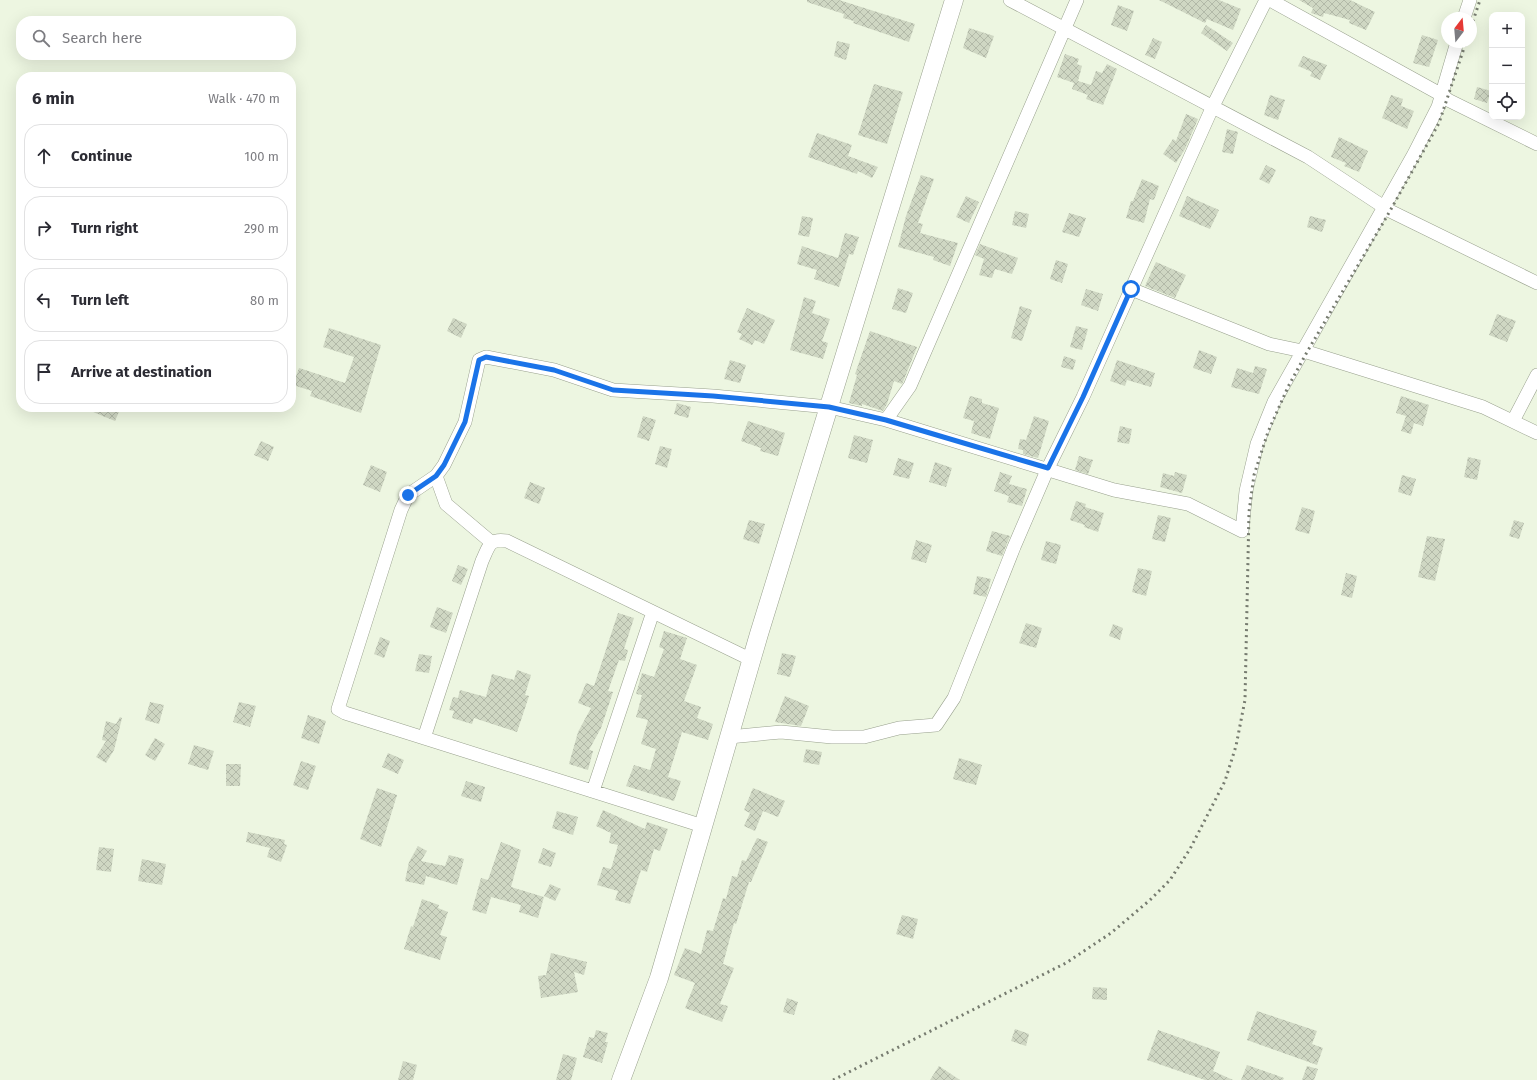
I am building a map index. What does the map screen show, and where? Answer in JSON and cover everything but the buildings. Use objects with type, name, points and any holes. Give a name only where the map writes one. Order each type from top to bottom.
[{"type":"main road","points":[[621,1080],[659,978],[752,660],[954,0]]},
{"type":"street","points":[[1010,0],[1308,157],[1384,207],[1537,283]]},
{"type":"street","points":[[886,420],[910,386],[1077,0]]},
{"type":"street","points":[[729,737],[781,732],[832,737],[864,737],[899,728],[936,725],[954,698],[1014,547],[1048,468],[1083,397],[1213,106],[1266,0]]},
{"type":"street","points":[[1270,0],[1442,95],[1448,100],[1537,144]]},
{"type":"street","points":[[1466,12],[1470,0]]},
{"type":"street","points":[[703,826],[345,713],[338,709],[401,510],[408,495],[436,476],[444,465],[465,422],[479,360],[486,357],[554,370],[613,390],[713,396],[829,407],[886,420],[1048,468],[1114,490],[1188,504],[1242,531],[1246,491],[1257,444],[1274,402],[1414,154],[1438,107],[1455,48]]},
{"type":"street","points":[[1131,289],[1269,344],[1303,351],[1483,406],[1537,433]]},
{"type":"street","points":[[1513,421],[1537,375]]},
{"type":"street","points":[[436,476],[446,504],[491,542]]},
{"type":"street","points":[[424,738],[482,561],[491,542],[498,540],[507,541],[752,660]]},
{"type":"street","points":[[593,791],[653,612]]},
{"type":"railway","points":[[1476,12],[1480,0]]},
{"type":"railway","points":[[833,1080],[1066,963],[1111,933],[1150,900],[1170,880],[1190,849],[1225,781],[1236,746],[1245,700],[1249,512],[1254,475],[1268,432],[1288,387],[1307,352],[1390,211],[1439,123],[1464,48]]},
{"type":"route","points":[[408,495],[436,476],[444,465],[465,422],[474,376],[479,360],[486,357],[554,370],[613,390],[713,396],[829,407],[886,420],[1048,468],[1083,397],[1131,289]]}]
